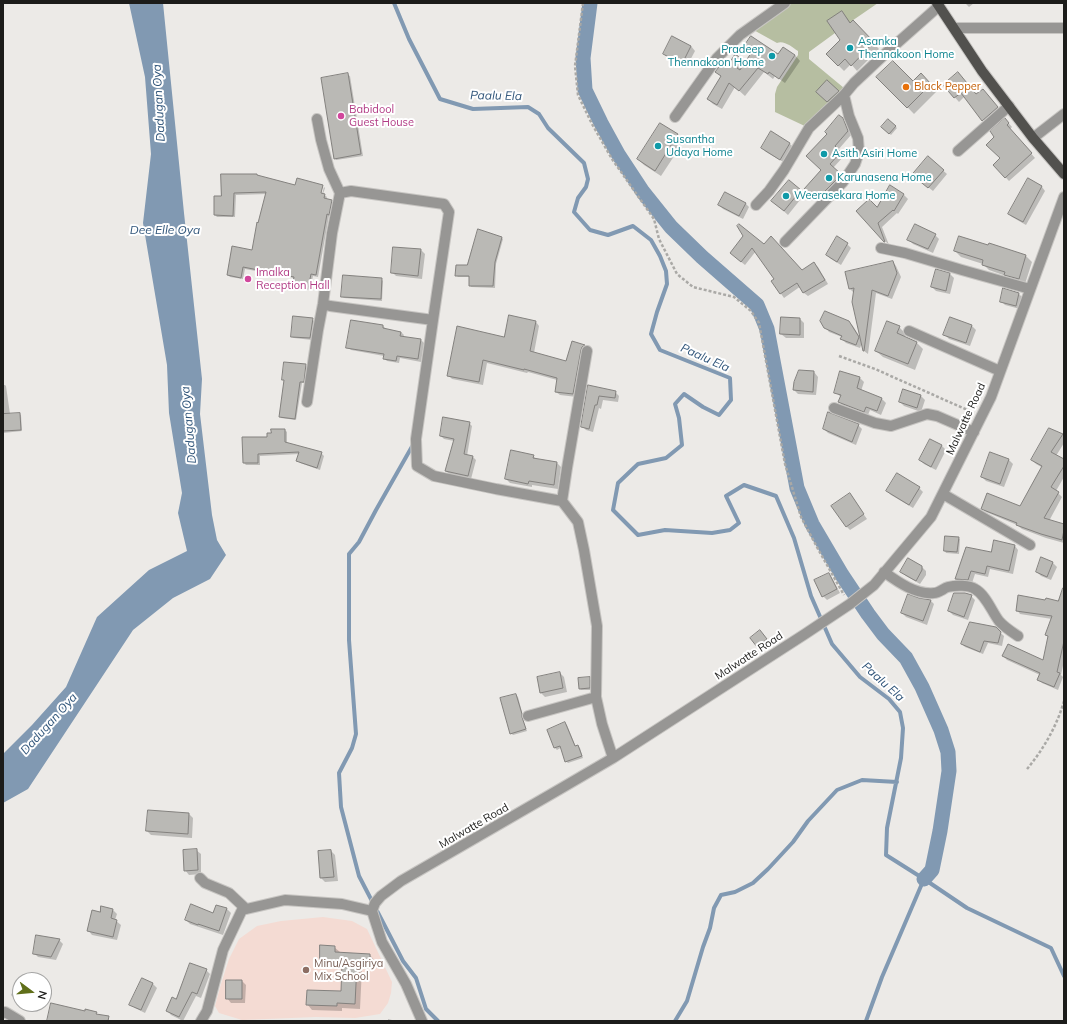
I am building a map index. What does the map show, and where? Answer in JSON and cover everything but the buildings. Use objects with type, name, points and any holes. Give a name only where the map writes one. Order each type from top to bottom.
[{"type":"main road","points":[[938,4],[982,71],[1033,138],[1064,174]]},
{"type":"street","points":[[675,117],[717,58],[740,35],[785,3]]},
{"type":"street","points":[[756,205],[769,191],[784,170],[809,128],[844,95],[854,83],[938,4]]},
{"type":"street","points":[[954,28],[1064,28]]},
{"type":"street","points":[[786,242],[842,182],[855,164],[859,152],[858,138],[849,116],[844,95]]},
{"type":"street","points":[[958,151],[1009,106]]},
{"type":"street","points":[[1033,138],[1064,114]]},
{"type":"street","points":[[307,402],[323,304],[332,233],[340,193],[329,169],[317,119]]},
{"type":"street","points":[[340,193],[351,191],[444,204],[449,212],[416,439],[417,466],[434,476],[562,501],[578,522],[597,626],[596,697],[602,724],[613,758]]},
{"type":"street","name":"Malwatte Road","points":[[372,911],[375,903],[381,896],[401,881],[613,758],[850,604],[874,585],[931,518],[974,432],[991,397],[1064,197]]},
{"type":"street","points":[[881,248],[1030,288]]},
{"type":"street","points":[[323,304],[433,320]]},
{"type":"street","points":[[909,331],[1000,371]]},
{"type":"street","points":[[562,501],[587,351]]},
{"type":"street","points":[[834,408],[875,423],[891,426],[927,414],[937,416],[974,432]]},
{"type":"street","points":[[942,494],[1030,545]]},
{"type":"street","points":[[884,572],[898,582],[920,592],[935,593],[948,587],[960,585],[976,589],[987,601],[1000,623],[1018,636]]},
{"type":"street","points":[[528,716],[596,697]]},
{"type":"street","points":[[200,878],[205,883],[229,893],[246,909]]},
{"type":"street","points":[[201,1021],[207,1011],[223,950],[242,910],[285,900],[342,904],[372,911],[382,942],[406,984],[422,1021]]},
{"type":"street","points":[[3,1013],[5,1012],[20,1021]]},
{"type":"path","points":[[583,3],[575,66],[578,95],[592,124],[612,159],[654,219],[659,238],[677,274],[693,286],[734,297],[751,311],[759,323],[785,464],[801,517],[850,604]]},
{"type":"path","points":[[839,356],[875,369],[981,416]]},
{"type":"path","points":[[1027,769],[1037,758],[1050,736],[1060,716],[1064,701]]},
{"type":"shaded area","name":"Minu/Asgiriya Mix School","points":[[323,917],[352,921],[367,929],[392,982],[388,1003],[380,1014],[355,1018],[316,1017],[242,1020],[219,1013],[215,1006],[229,959],[239,939],[257,926],[281,921]]},
{"type":"green space","points":[[785,3],[878,3],[809,52],[809,59],[844,88],[809,128],[775,112],[775,94],[777,87],[798,55],[798,51],[785,43],[777,43],[750,28]]},
{"type":"water","name":"Dee Elle Oya","points":[[129,3],[163,3],[202,379],[200,414],[212,515],[217,540],[226,555],[210,579],[173,598],[133,630],[28,789],[3,803],[3,754],[32,725],[66,687],[97,617],[149,570],[187,551],[178,513],[182,493],[169,413],[167,365],[143,223],[151,154],[145,77]]},
{"type":"waterway","name":"Paalu Ela","points":[[394,3],[409,39],[440,99],[473,109],[528,107],[539,114],[548,128],[584,163],[588,179],[586,187],[578,198],[574,212],[590,230],[608,235],[633,226],[651,240],[660,256],[666,271],[667,284],[651,334],[660,350],[730,378],[731,400],[719,415],[703,407],[684,394],[675,404],[679,418],[682,445],[666,458],[638,464],[618,483],[613,510],[638,535],[665,530],[712,533],[730,530],[739,523],[726,496],[744,485],[776,496],[794,538],[811,596],[832,644],[860,677],[889,699],[900,712],[903,728],[901,758],[887,828],[886,855],[967,908],[1051,948],[1064,976]]},
{"type":"waterway","points":[[590,3],[583,58],[585,90],[618,154],[643,192],[671,227],[702,257],[757,305],[767,329],[797,488],[812,524],[842,575],[868,614],[883,634],[906,658],[922,687],[941,730],[948,752],[949,771],[940,831],[932,870],[924,879]]},
{"type":"waterway","points":[[414,443],[359,542],[349,554],[349,640],[356,734],[352,748],[339,773],[341,807],[359,876],[403,961],[416,978],[426,1009],[438,1021]]},
{"type":"waterway","points":[[675,1021],[687,1001],[710,928],[714,908],[721,895],[735,892],[753,883],[793,842],[808,821],[837,790],[862,780],[897,782]]},
{"type":"waterway","points":[[866,1021],[882,977],[924,879]]},
{"type":"place","name":"Asanka Thennakoon Home","points":[[850,48]]},
{"type":"place","name":"Pradeep Thennakoon Home","points":[[772,56]]},
{"type":"place","name":"Black Pepper","points":[[906,87]]},
{"type":"place","name":"Babidool Guest House","points":[[341,116]]},
{"type":"place","name":"Susantha Udaya Home","points":[[658,146]]},
{"type":"place","name":"Asith Asiri Home","points":[[824,154]]},
{"type":"place","name":"Karunasena Home","points":[[829,178]]},
{"type":"place","name":"Weerasekara Home","points":[[786,196]]},
{"type":"place","name":"Imalka Reception Hall","points":[[248,279]]},
{"type":"place","name":"Minu/Asgiriya Mix School","points":[[306,970]]},
{"type":"water label","name":"Dadugan Oya","points":[[159,103]]},
{"type":"water label","name":"Dadugan Oya","points":[[189,425]]},
{"type":"water label","name":"Dadugan Oya","points":[[49,724]]}]
